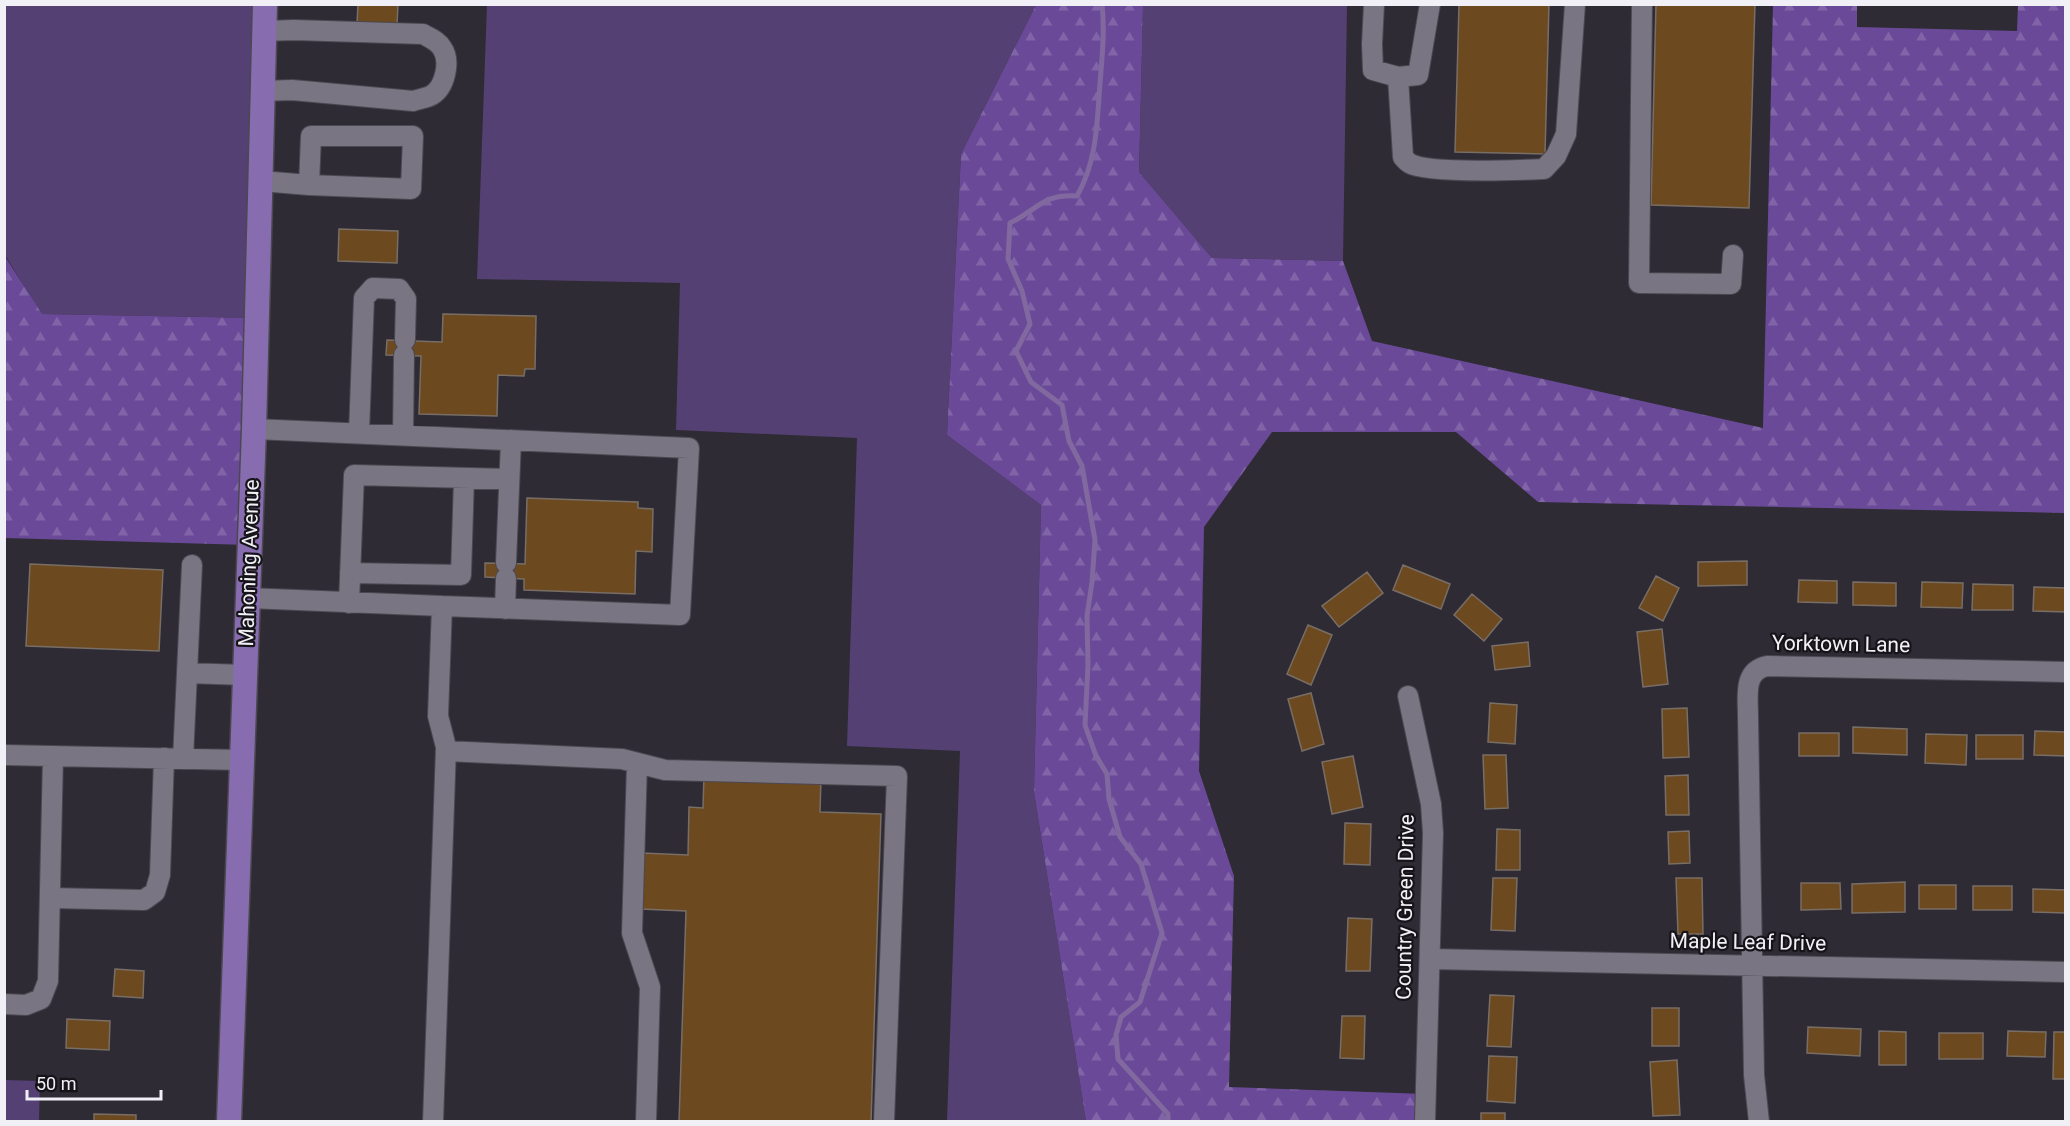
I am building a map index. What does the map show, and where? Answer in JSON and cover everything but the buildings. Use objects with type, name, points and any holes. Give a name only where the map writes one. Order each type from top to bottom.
[{"type":"main road","name":"Mahoning Avenue","points":[[229,1122],[254,429],[266,4]]},
{"type":"street","points":[[1374,4],[1372,44],[1374,70],[1398,77],[1418,75],[1430,4]]},
{"type":"street","points":[[1398,77],[1403,157],[1409,163],[1435,168],[1544,170],[1556,156],[1566,134],[1575,4]]},
{"type":"street","points":[[1642,4],[1639,283],[1731,284],[1733,255]]},
{"type":"street","points":[[263,92],[292,90],[413,101],[432,95],[443,81],[446,64],[444,49],[423,34],[294,30],[265,32]]},
{"type":"street","points":[[261,181],[309,185],[411,189],[413,136],[311,136],[309,185]]},
{"type":"street","points":[[359,433],[364,298],[373,288],[399,289],[406,299],[403,435]]},
{"type":"street","points":[[247,598],[681,615],[689,448],[254,429]]},
{"type":"street","points":[[505,609],[511,440]]},
{"type":"street","points":[[349,603],[354,475],[509,479]]},
{"type":"street","points":[[350,573],[461,575],[464,478]]},
{"type":"street","points":[[50,898],[144,900],[155,892],[160,875],[187,673],[192,565]]},
{"type":"street","points":[[433,1122],[446,751],[438,716],[442,606]]},
{"type":"street","name":"Yorktown Lane","points":[[1752,966],[1749,681],[1752,674],[1759,668],[1767,666],[2066,672]]},
{"type":"street","points":[[187,673],[244,675]]},
{"type":"street","name":"Country Green Drive","points":[[1408,696],[1431,804],[1430,958],[1425,1122]]},
{"type":"street","points":[[446,751],[622,759],[665,770],[897,776],[884,1122]]},
{"type":"street","points":[[4,755],[241,760]]},
{"type":"street","points":[[4,1004],[26,1005],[40,999],[48,981],[54,756]]},
{"type":"street","points":[[637,763],[632,933],[650,987],[646,1122]]},
{"type":"street","name":"Maple Leaf Drive","points":[[1430,958],[2066,972]]},
{"type":"street","points":[[1752,966],[1754,1075],[1759,1122]]},
{"type":"shaded area","points":[[5,5],[265,5],[257,318],[41,314],[5,255]]},
{"type":"shaded area","points":[[487,5],[1036,5],[961,154],[947,435],[1041,505],[1034,792],[1086,1121],[947,1121],[960,751],[847,746],[857,438],[676,430],[680,283],[477,279]]},
{"type":"shaded area","points":[[1143,5],[1347,5],[1343,261],[1212,258],[1139,172]]},
{"type":"shaded area","points":[[5,1080],[40,1081],[39,1121],[5,1121]]},
{"type":"green space","points":[[1036,5],[1143,5],[1139,172],[1212,258],[1343,261],[1372,341],[1763,428],[1773,5],[1857,5],[1857,27],[2017,31],[2018,5],[2065,5],[2065,513],[1538,502],[1456,432],[1272,432],[1204,527],[1199,771],[1234,876],[1229,1087],[1425,1094],[1425,1121],[1086,1121],[1034,792],[1041,505],[947,435],[961,154]]},
{"type":"green space","points":[[4,255],[42,314],[257,318],[249,545],[5,538]]},
{"type":"waterway","points":[[1102,4],[1103,44],[1098,113],[1095,141],[1084,183],[1077,196],[1056,197],[1048,200],[1010,223],[1008,259],[1022,291],[1030,324],[1016,351],[1031,382],[1062,405],[1069,441],[1082,466],[1095,540],[1087,616],[1088,665],[1085,725],[1096,756],[1107,774],[1109,799],[1120,837],[1141,864],[1162,933],[1140,1002],[1121,1017],[1116,1035],[1118,1059],[1168,1114],[1168,1122]]}]
